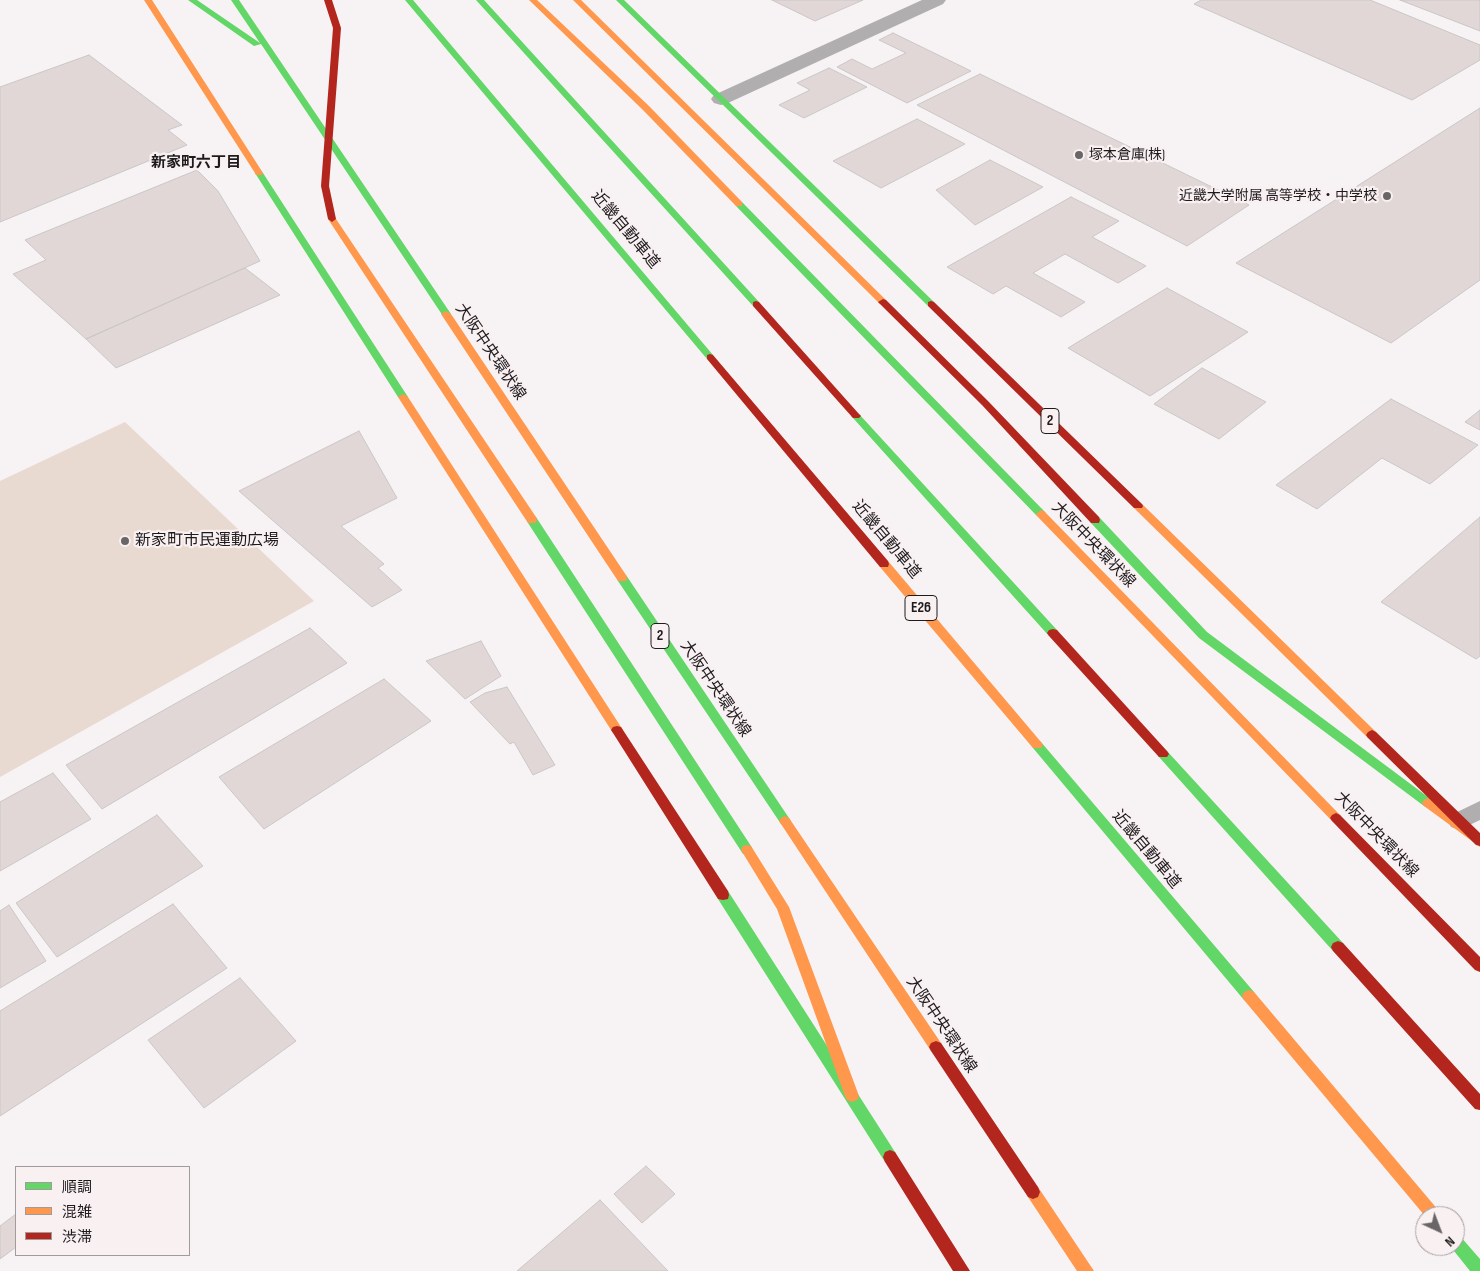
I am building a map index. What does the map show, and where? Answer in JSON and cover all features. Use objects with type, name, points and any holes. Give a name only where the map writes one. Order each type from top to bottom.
[{"type":"main road","points":[[148,0],[852,1096],[962,1271]]},
{"type":"main road","points":[[192,0],[267,50]]},
{"type":"main road","name":"大阪中央環状線","points":[[235,0],[1086,1271]]},
{"type":"main road","points":[[328,0],[337,28],[325,186],[331,217],[572,578],[783,907],[852,1096]]},
{"type":"main road","name":"近畿自動車道","points":[[409,0],[1426,1206]]},
{"type":"main road","points":[[480,0],[1480,1104]]},
{"type":"main road","name":"大阪中央環状線","points":[[533,0],[646,108],[1480,966]]},
{"type":"main road","points":[[577,0],[984,403],[1203,635],[1480,842]]},
{"type":"main road","name":"2","points":[[620,0],[1480,842]]},
{"type":"main road","points":[[1465,1254],[1480,1271]]},
{"type":"street","points":[[721,99],[937,0]]},
{"type":"lane","points":[[1459,821],[1480,810]]},
{"type":"shaded area","name":"新家町市民運動広場","points":[[125,422],[314,601],[0,777],[0,481]]},
{"type":"building","points":[[772,0],[863,0],[815,21]]},
{"type":"building","points":[[1201,0],[1370,0],[1480,45],[1480,60],[1412,100],[1194,4]]},
{"type":"building","points":[[1400,0],[1480,0],[1480,31]]},
{"type":"building","points":[[893,33],[971,71],[907,103],[837,67],[852,59],[872,69],[906,53],[879,40]]},
{"type":"building","points":[[89,55],[182,125],[168,130],[187,145],[0,222],[0,87]]},
{"type":"building","points":[[829,68],[867,87],[804,118],[779,105],[810,90],[797,83]]},
{"type":"building","name":"塚本倉庫(株)","points":[[980,74],[1249,205],[1187,246],[917,105]]},
{"type":"building","points":[[1480,108],[1480,280],[1391,343],[1236,263]]},
{"type":"building","points":[[917,119],[965,144],[881,188],[833,161]]},
{"type":"building","points":[[990,160],[1043,187],[975,225],[936,190]]},
{"type":"building","points":[[197,170],[218,191],[260,261],[86,339],[13,274],[46,260],[25,240]]},
{"type":"building","points":[[1071,197],[1119,221],[1092,237],[1146,266],[1118,283],[1065,254],[1033,273],[1085,302],[1061,317],[1006,286],[993,294],[947,267]]},
{"type":"building","points":[[245,268],[280,295],[116,368],[86,339]]},
{"type":"building","points":[[1167,288],[1248,332],[1150,396],[1068,348]]},
{"type":"building","points":[[1202,368],[1266,402],[1219,439],[1154,404]]},
{"type":"building","points":[[1391,399],[1478,445],[1430,484],[1382,458],[1317,509],[1276,485]]},
{"type":"building","points":[[1480,410],[1480,430],[1465,422]]},
{"type":"building","points":[[359,431],[397,498],[341,526],[384,564],[378,568],[402,590],[372,607],[239,491]]},
{"type":"building","points":[[1480,517],[1480,656],[1476,659],[1381,602]]},
{"type":"building","points":[[310,628],[347,663],[102,809],[66,765]]},
{"type":"building","points":[[481,641],[501,676],[465,699],[426,661]]},
{"type":"building","points":[[384,679],[431,721],[264,829],[219,777]]},
{"type":"building","points":[[507,687],[555,765],[533,775],[514,742],[510,744],[470,702],[485,693]]},
{"type":"building","points":[[53,773],[91,819],[0,871],[0,802]]},
{"type":"building","points":[[157,815],[203,866],[57,957],[16,903]]},
{"type":"building","points":[[173,904],[227,968],[0,1116],[0,1011]]},
{"type":"building","points":[[9,905],[46,961],[0,988],[0,911]]},
{"type":"building","points":[[240,978],[296,1041],[204,1108],[148,1040]]},
{"type":"building","points":[[646,1166],[675,1194],[642,1223],[614,1194]]},
{"type":"building","points":[[600,1200],[668,1271],[517,1271]]},
{"type":"building","points":[[15,1215],[15,1248],[0,1259],[0,1226]]},
{"type":"traffic: fast","points":[[192,0],[257,44]]},
{"type":"traffic: fast","points":[[235,0],[446,314]]},
{"type":"traffic: fast","points":[[409,0],[710,357]]},
{"type":"traffic: fast","points":[[480,0],[756,304]]},
{"type":"traffic: fast","points":[[620,0],[931,304]]},
{"type":"traffic: fast","points":[[259,173],[403,397]]},
{"type":"traffic: fast","points":[[739,204],[1041,514]]},
{"type":"traffic: fast","points":[[856,416],[1053,633]]},
{"type":"traffic: fast","points":[[532,520],[747,850]]},
{"type":"traffic: fast","points":[[1095,520],[1203,635],[1428,803]]},
{"type":"traffic: fast","points":[[622,578],[785,821]]},
{"type":"traffic: fast","points":[[1037,745],[1249,996]]},
{"type":"traffic: fast","points":[[1163,754],[1338,947]]},
{"type":"traffic: fast","points":[[723,895],[890,1157]]},
{"type":"traffic: fast","points":[[1465,1253],[1480,1271]]},
{"type":"traffic: slow","points":[[148,0],[259,173]]},
{"type":"traffic: slow","points":[[533,0],[646,108],[739,204]]},
{"type":"traffic: slow","points":[[577,0],[883,302]]},
{"type":"traffic: slow","points":[[332,219],[532,520]]},
{"type":"traffic: slow","points":[[446,314],[622,578]]},
{"type":"traffic: slow","points":[[403,397],[617,730]]},
{"type":"traffic: slow","points":[[1138,506],[1372,735]]},
{"type":"traffic: slow","points":[[1041,514],[1336,818]]},
{"type":"traffic: slow","points":[[884,564],[1037,745]]},
{"type":"traffic: slow","points":[[1428,803],[1480,842]]},
{"type":"traffic: slow","points":[[785,821],[936,1047]]},
{"type":"traffic: slow","points":[[747,850],[783,907],[852,1096]]},
{"type":"traffic: slow","points":[[1249,996],[1426,1206]]},
{"type":"traffic: slow","points":[[1033,1192],[1086,1271]]},
{"type":"traffic: jam","points":[[328,0],[337,28],[325,186],[332,219]]},
{"type":"traffic: jam","points":[[883,302],[985,403],[1095,520]]},
{"type":"traffic: jam","points":[[756,304],[856,416]]},
{"type":"traffic: jam","points":[[931,304],[1138,506]]},
{"type":"traffic: jam","points":[[710,357],[884,564]]},
{"type":"traffic: jam","points":[[1053,633],[1163,754]]},
{"type":"traffic: jam","points":[[617,730],[723,895]]},
{"type":"traffic: jam","points":[[1372,735],[1480,841]]},
{"type":"traffic: jam","points":[[1336,818],[1480,966]]},
{"type":"traffic: jam","points":[[1338,947],[1480,1104]]},
{"type":"traffic: jam","points":[[936,1047],[1033,1192]]},
{"type":"traffic: jam","points":[[890,1157],[962,1271]]},
{"type":"place","name":"塚本倉庫(株)","points":[[1079,155]]},
{"type":"place","name":"近畿大学附属 高等学校・中学校","points":[[1387,196]]},
{"type":"place","name":"新家町市民運動広場","points":[[125,541]]},
{"type":"district","name":"新家町六丁目","points":[[196,163]]}]
